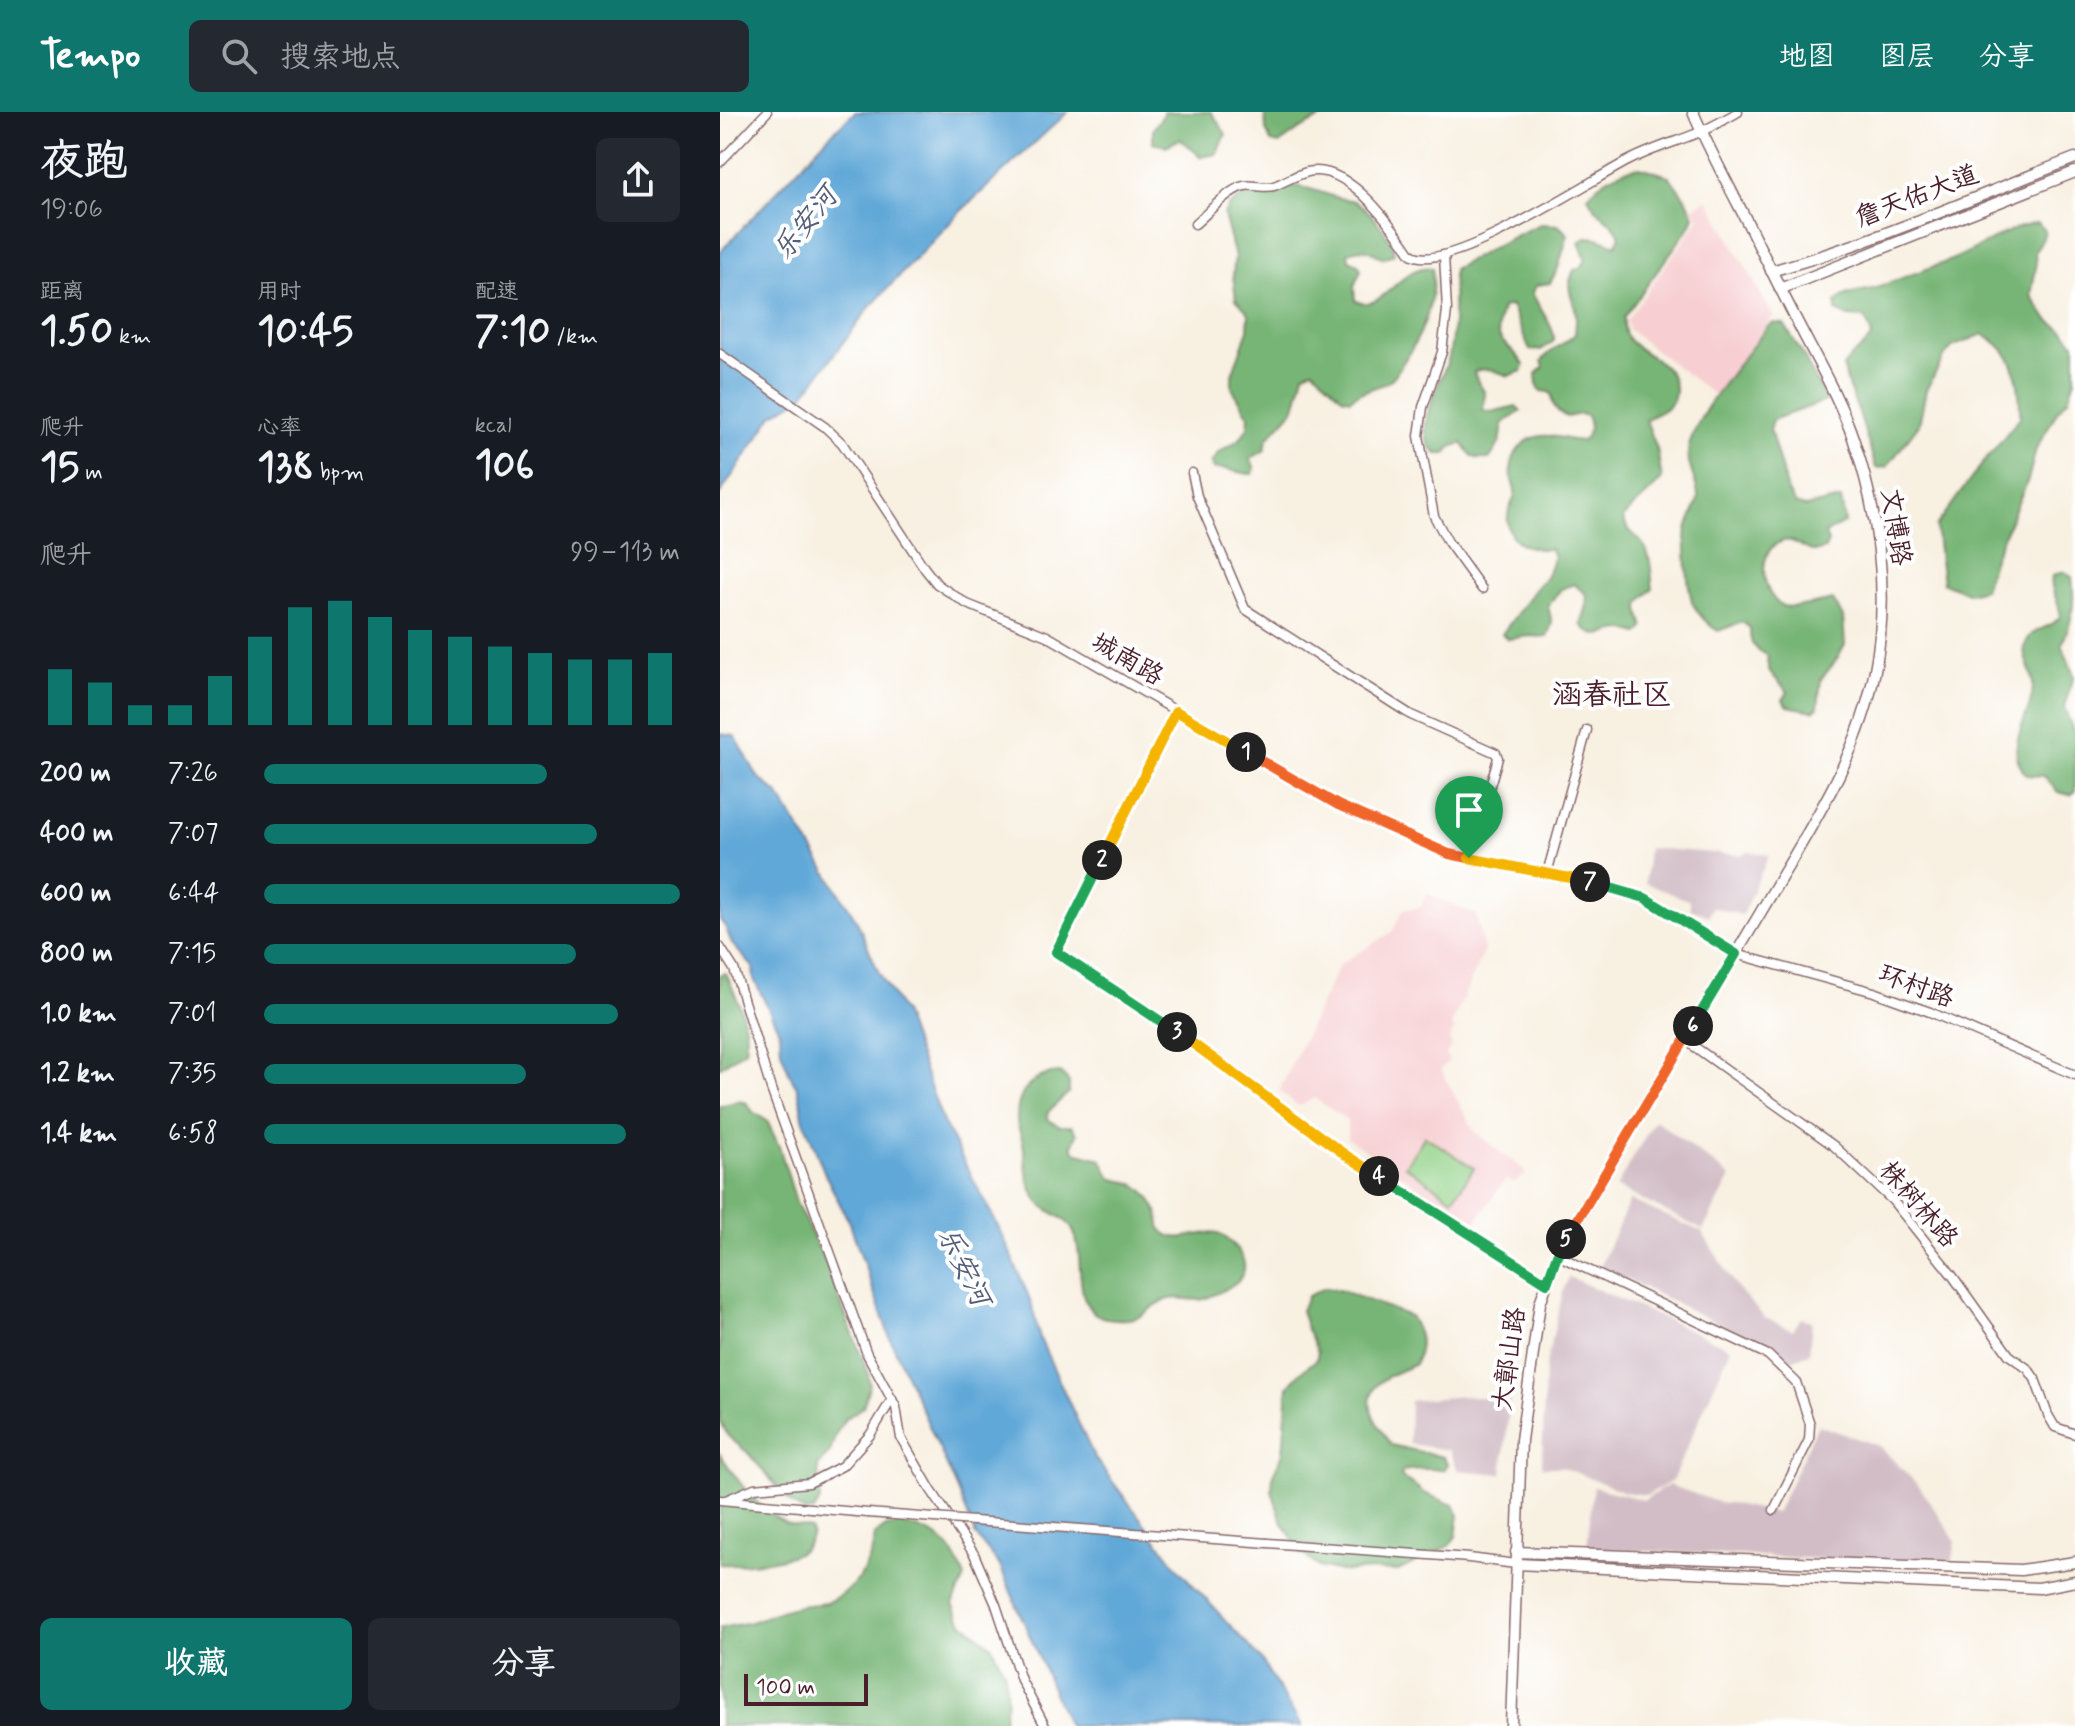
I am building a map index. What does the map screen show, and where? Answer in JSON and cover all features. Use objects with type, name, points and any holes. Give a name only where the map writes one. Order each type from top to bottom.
[{"type":"main road","name":"文博路","points":[[1693,112],[1843,411],[1864,472],[1879,552],[1882,592],[1881,633],[1861,727],[1815,820],[1736,954]]},
{"type":"main road","name":"詹天佑大道","points":[[1771,271],[1814,259],[1930,217],[2075,158]]},
{"type":"main road","name":"詹天佑大道","points":[[1780,289],[2075,172]]},
{"type":"main road","name":"大鄣山路","points":[[1511,1726],[1523,1425],[1540,1303],[1557,1255],[1736,954]]},
{"type":"main road","points":[[1516,1552],[2021,1570],[2075,1562]]},
{"type":"main road","points":[[1516,1564],[2039,1588],[2075,1581]]},
{"type":"street","points":[[720,162],[767,112]]},
{"type":"street","points":[[1195,224],[1234,190],[1245,185],[1270,187],[1314,171],[1330,173],[1355,187],[1385,217],[1411,254],[1416,257],[1444,256],[1529,218],[1628,161],[1738,112]]},
{"type":"street","points":[[1444,256],[1447,310],[1442,352],[1423,407],[1419,436],[1434,516],[1448,542],[1482,589]]},
{"type":"street","name":"城南路","points":[[720,354],[825,427],[842,443],[937,584],[967,604],[1047,636],[1338,805],[1449,854],[1547,873],[1645,898],[1736,954]]},
{"type":"street","points":[[1192,473],[1197,496],[1245,609],[1411,715],[1496,753],[1498,758],[1469,858]]},
{"type":"street","points":[[1176,711],[1056,952],[1198,1046],[1347,1156],[1547,1283]]},
{"type":"street","points":[[1547,873],[1587,730]]},
{"type":"street","points":[[720,947],[734,969],[771,1089],[867,1354],[892,1399],[901,1438],[974,1554],[996,1605],[1021,1680],[1045,1726]]},
{"type":"street","name":"环村路","points":[[1736,954],[1874,992],[1930,1012],[2075,1075]]},
{"type":"street","name":"株树林路","points":[[1685,1040],[1834,1146],[1893,1201],[1952,1275],[2009,1355],[2028,1369],[2055,1427],[2075,1434]]},
{"type":"street","points":[[1557,1255],[1768,1355],[1796,1382],[1810,1424],[1809,1440],[1774,1510]]},
{"type":"street","points":[[723,1500],[754,1488],[809,1483],[842,1466],[870,1435],[892,1399]]},
{"type":"street","points":[[723,1500],[1516,1564]]},
{"type":"shaded area","points":[[1708,199],[1773,316],[1714,395],[1629,330],[1626,321],[1699,219],[1693,208]]},
{"type":"shaded area","points":[[1648,848],[1740,855],[1749,851],[1769,855],[1742,915],[1712,907],[1709,916],[1690,909],[1690,901],[1645,883]]},
{"type":"shaded area","points":[[1427,893],[1476,915],[1484,950],[1451,1026],[1455,1029],[1449,1039],[1452,1046],[1446,1054],[1449,1060],[1441,1070],[1475,1132],[1526,1175],[1514,1183],[1506,1179],[1474,1224],[1347,1138],[1347,1120],[1314,1098],[1299,1106],[1279,1091],[1339,965],[1392,932],[1403,910],[1421,907]]},
{"type":"shaded area","points":[[1655,1120],[1731,1177],[1703,1230],[1616,1187]]},
{"type":"shaded area","points":[[1630,1200],[1702,1232],[1737,1288],[1765,1318],[1793,1330],[1801,1318],[1812,1321],[1809,1353],[1792,1360],[1600,1266]]},
{"type":"shaded area","points":[[1569,1277],[1731,1348],[1672,1481],[1647,1495],[1625,1492],[1562,1467],[1542,1467],[1545,1369]]},
{"type":"shaded area","points":[[1462,1396],[1510,1400],[1502,1474],[1458,1470],[1449,1450],[1409,1444],[1410,1401]]},
{"type":"shaded area","points":[[1818,1425],[1879,1446],[1919,1486],[1956,1541],[1952,1565],[1587,1548],[1593,1487],[1644,1500],[1669,1485],[1723,1504],[1776,1513]]},
{"type":"green space","points":[[1163,112],[1211,112],[1226,134],[1216,154],[1201,157],[1180,139],[1166,146],[1153,143],[1153,129]]},
{"type":"green space","points":[[1265,112],[1326,112],[1279,144],[1271,142],[1266,130]]},
{"type":"green space","points":[[1640,167],[1669,176],[1694,216],[1690,226],[1624,317],[1624,330],[1628,338],[1667,369],[1675,388],[1669,405],[1646,420],[1657,449],[1662,479],[1623,518],[1649,558],[1653,589],[1639,605],[1644,627],[1639,634],[1618,630],[1592,634],[1581,624],[1587,595],[1574,584],[1561,589],[1548,606],[1552,623],[1547,637],[1508,639],[1502,634],[1546,578],[1554,556],[1550,549],[1532,548],[1512,536],[1508,520],[1515,494],[1512,463],[1527,441],[1548,436],[1583,441],[1590,426],[1587,416],[1567,417],[1558,411],[1552,395],[1541,391],[1536,374],[1544,367],[1542,361],[1545,357],[1575,334],[1576,314],[1570,281],[1574,270],[1586,260],[1579,242],[1586,237],[1616,245],[1620,236],[1588,196],[1611,177]]},
{"type":"green space","points":[[1293,186],[1360,204],[1390,241],[1394,254],[1383,258],[1362,249],[1348,253],[1349,260],[1358,264],[1361,270],[1354,286],[1355,300],[1365,303],[1374,301],[1411,273],[1421,268],[1432,268],[1430,305],[1417,340],[1389,381],[1350,399],[1342,397],[1313,369],[1304,374],[1295,408],[1267,439],[1265,450],[1250,459],[1255,468],[1253,474],[1214,469],[1211,463],[1219,452],[1240,439],[1248,427],[1249,416],[1232,388],[1232,375],[1248,330],[1249,313],[1236,299],[1233,275],[1235,257],[1224,215],[1229,206],[1245,194],[1275,194]]},
{"type":"green space","points":[[2037,223],[2045,230],[2035,252],[2031,295],[2047,319],[2075,344],[2075,379],[2068,399],[2058,410],[2036,449],[2028,480],[1995,555],[1984,589],[1969,593],[1943,583],[1936,526],[2020,417],[2017,380],[2010,359],[2003,349],[1983,334],[1952,347],[1926,390],[1919,424],[1887,467],[1876,468],[1843,366],[1872,336],[1865,318],[1848,317],[1836,311],[1836,302],[1846,295],[1876,288],[1951,260],[2004,234]]},
{"type":"green space","points":[[1541,224],[1558,225],[1568,234],[1550,283],[1537,285],[1532,292],[1552,329],[1554,341],[1541,350],[1530,350],[1511,306],[1502,308],[1499,337],[1518,356],[1524,365],[1522,371],[1509,376],[1496,371],[1474,372],[1485,393],[1483,410],[1491,412],[1516,406],[1521,411],[1502,424],[1499,443],[1489,459],[1473,456],[1462,443],[1451,447],[1446,454],[1437,454],[1429,445],[1426,420],[1451,347],[1453,269]]},
{"type":"green space","points":[[1773,323],[1784,324],[1826,401],[1772,420],[1770,430],[1788,492],[1795,504],[1805,507],[1841,499],[1845,522],[1825,534],[1828,542],[1825,549],[1813,551],[1792,541],[1783,541],[1771,548],[1764,565],[1770,594],[1783,606],[1833,600],[1843,617],[1845,645],[1821,679],[1818,707],[1813,711],[1788,706],[1783,700],[1788,692],[1770,671],[1768,656],[1753,645],[1750,628],[1742,622],[1718,631],[1704,619],[1693,604],[1688,579],[1687,530],[1698,495],[1688,458],[1689,446],[1711,401]]},
{"type":"green space","points":[[2063,572],[2072,577],[2073,596],[2071,619],[2062,644],[2074,676],[2064,707],[2075,736],[2075,792],[2070,795],[2058,792],[2044,776],[2026,775],[2019,764],[2017,752],[2033,685],[2026,658],[2026,643],[2034,633],[2060,617],[2052,576]]},
{"type":"green space","points":[[726,973],[741,1010],[746,1040],[745,1050],[720,1067],[720,974]]},
{"type":"green space","points":[[1060,1073],[1069,1082],[1069,1092],[1047,1113],[1049,1120],[1059,1126],[1072,1126],[1077,1134],[1072,1146],[1075,1152],[1101,1159],[1111,1178],[1138,1186],[1156,1208],[1165,1233],[1178,1238],[1211,1233],[1226,1238],[1243,1259],[1243,1274],[1238,1280],[1202,1300],[1166,1300],[1134,1318],[1105,1318],[1094,1313],[1088,1306],[1081,1285],[1078,1248],[1071,1227],[1041,1205],[1034,1194],[1017,1123],[1017,1110],[1028,1086],[1042,1077]]},
{"type":"green space","points":[[739,1101],[747,1103],[753,1112],[767,1121],[779,1146],[797,1205],[822,1255],[868,1373],[870,1384],[863,1407],[845,1419],[830,1452],[818,1466],[820,1501],[814,1511],[805,1512],[791,1503],[748,1453],[729,1437],[720,1421],[720,1106]]},
{"type":"green space","points":[[1425,1136],[1474,1168],[1453,1199],[1405,1166]]},
{"type":"green space","points":[[1324,1288],[1343,1291],[1410,1316],[1419,1334],[1420,1345],[1415,1364],[1380,1382],[1374,1389],[1370,1405],[1376,1422],[1391,1445],[1443,1457],[1447,1464],[1445,1469],[1408,1470],[1401,1475],[1424,1493],[1453,1505],[1459,1515],[1456,1536],[1449,1546],[1398,1571],[1342,1572],[1319,1567],[1299,1551],[1282,1521],[1272,1491],[1273,1475],[1283,1453],[1288,1386],[1316,1360],[1318,1352],[1301,1310],[1308,1296]]},
{"type":"green space","points":[[720,1454],[756,1501],[774,1517],[810,1529],[812,1533],[802,1550],[775,1560],[720,1564]]},
{"type":"green space","points":[[901,1524],[925,1531],[942,1541],[960,1566],[965,1578],[953,1604],[961,1621],[992,1646],[1005,1674],[1007,1701],[1002,1726],[720,1726],[720,1628],[751,1622],[800,1606],[826,1603],[843,1594],[860,1578],[871,1555],[875,1535],[886,1527]]},
{"type":"water","name":"乐安河","points":[[855,112],[1068,112],[961,211],[870,307],[802,397],[773,415],[720,494],[720,252]]},
{"type":"water","name":"乐安河","points":[[720,734],[735,736],[758,777],[778,794],[857,921],[878,971],[903,1012],[943,1122],[1003,1236],[1031,1302],[1040,1339],[1094,1457],[1181,1572],[1260,1658],[1302,1726],[1068,1726],[1000,1566],[976,1536],[891,1341],[850,1224],[825,1174],[803,1118],[797,1087],[781,1051],[780,1033],[754,979],[753,967],[732,944],[720,920]]},
{"type":"district","name":"涵春社区","points":[[1612,695]]},
{"type":"route","points":[[1176,711],[1338,805],[1449,854],[1469,858],[1593,883],[1645,898],[1736,954],[1557,1255],[1547,1283],[1347,1156],[1198,1046],[1056,952],[1176,711]]}]
